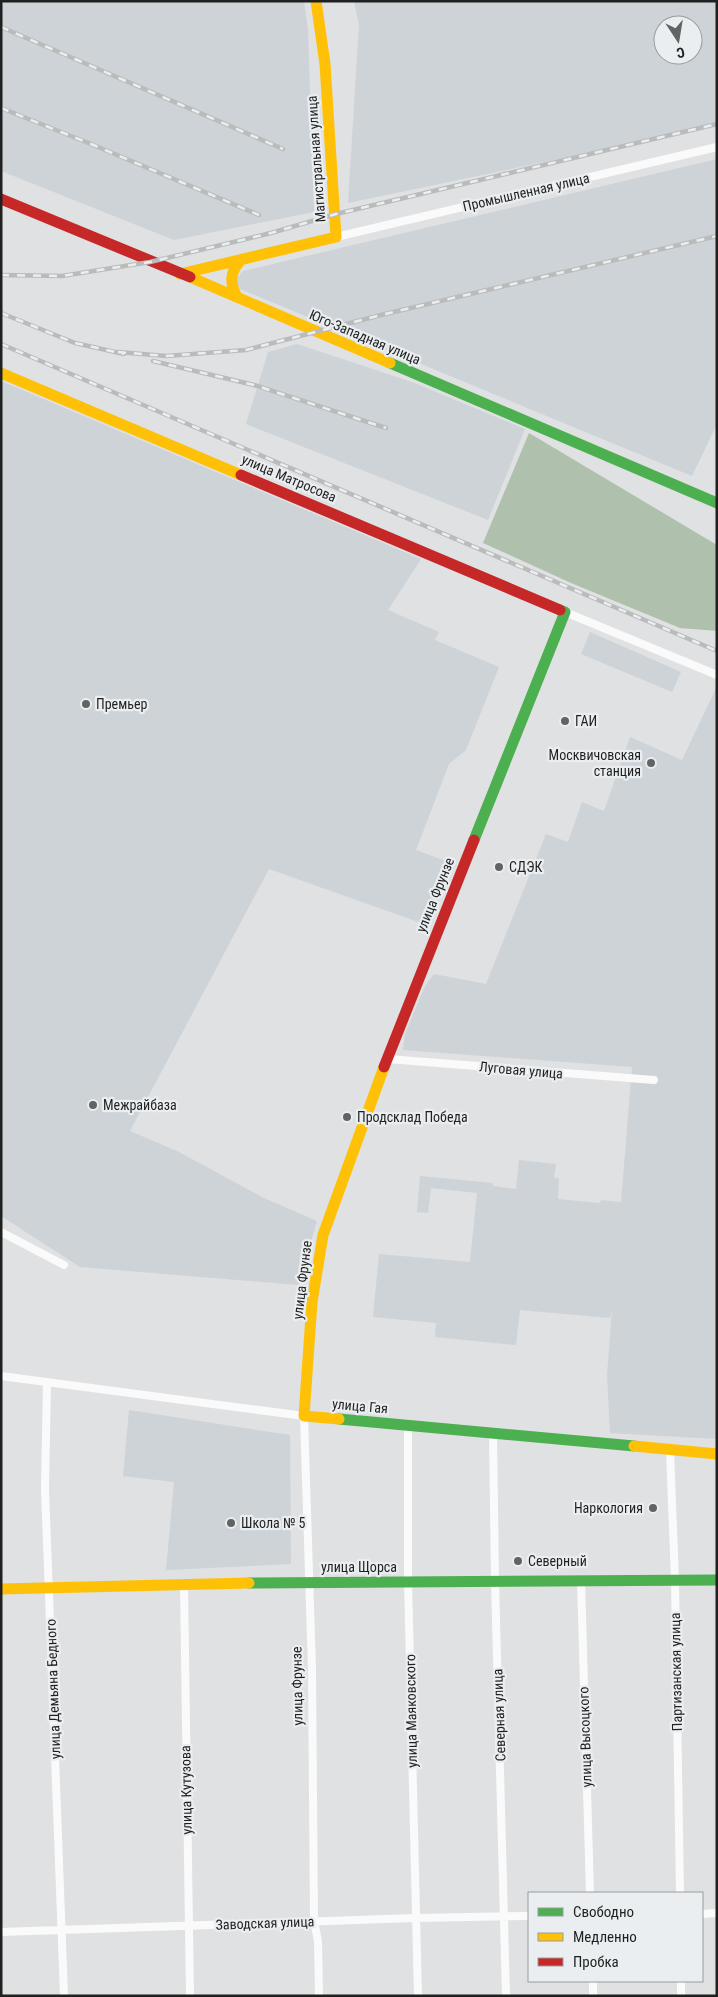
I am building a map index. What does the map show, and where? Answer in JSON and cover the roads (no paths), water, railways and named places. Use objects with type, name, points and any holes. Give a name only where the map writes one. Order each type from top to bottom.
[{"type":"street","name":"Магистральная улица","points":[[180,274],[336,237],[325,64],[316,1]]},
{"type":"street","name":"Промышленная улица","points":[[336,237],[717,147]]},
{"type":"street","name":"Юго-Западная улица","points":[[1,200],[237,297],[717,503]]},
{"type":"street","points":[[237,297],[230,281],[230,274],[241,260]]},
{"type":"street","name":"улица Матросова","points":[[1,373],[565,612]]},
{"type":"street","points":[[565,612],[717,675]]},
{"type":"street","name":"улица Фрунзе","points":[[319,1996],[318,1941],[314,1921],[314,1763],[304,1416],[312,1302],[322,1235],[388,1059],[565,612]]},
{"type":"street","name":"Луговая улица","points":[[388,1059],[654,1080]]},
{"type":"street","points":[[1,1232],[64,1265]]},
{"type":"street","name":"улица Гая","points":[[1,1376],[304,1416],[717,1454]]},
{"type":"street","name":"улица Демьяна Бедного","points":[[47,1382],[45,1489],[64,1996]]},
{"type":"street","name":"улица Маяковского","points":[[408,1426],[408,1582],[418,1996]]},
{"type":"street","name":"Северная улица","points":[[493,1433],[506,1996]]},
{"type":"street","name":"Партизанская улица","points":[[670,1450],[675,1580],[680,1892]]},
{"type":"street","name":"улица Щорса","points":[[1,1589],[308,1582],[717,1580]]},
{"type":"street","name":"улица Высоцкого","points":[[581,1582],[590,1892]]},
{"type":"street","name":"улица Кутузова","points":[[184,1585],[190,1996]]},
{"type":"street","points":[[703,1914],[717,1913]]},
{"type":"street","name":"Заводская улица","points":[[1,1932],[528,1916]]},
{"type":"street","points":[[593,1982],[593,1996]]},
{"type":"street","points":[[681,1982],[682,1996]]},
{"type":"railway","points":[[1,27],[283,149]]},
{"type":"railway","points":[[1,108],[259,215]]},
{"type":"railway","points":[[1,275],[62,276],[150,262],[271,233],[336,214],[717,124]]},
{"type":"railway","points":[[118,352],[166,356],[246,350],[381,315],[717,236]]},
{"type":"railway","points":[[1,313],[75,343],[124,354]]},
{"type":"railway","points":[[1,344],[717,651]]},
{"type":"railway","points":[[153,361],[254,385],[386,428]]},
{"type":"place","name":"Премьер","points":[[86,704]]},
{"type":"place","name":"ГАИ","points":[[565,721]]},
{"type":"place","name":"Москвичовская станция","points":[[651,763]]},
{"type":"place","name":"СДЭК","points":[[499,867]]},
{"type":"place","name":"Межрайбаза","points":[[93,1105]]},
{"type":"place","name":"Продсклад Победа","points":[[347,1117]]},
{"type":"place","name":"Наркология","points":[[653,1508]]},
{"type":"place","name":"Школа № 5","points":[[231,1523]]},
{"type":"place","name":"Северный","points":[[518,1561]]}]
